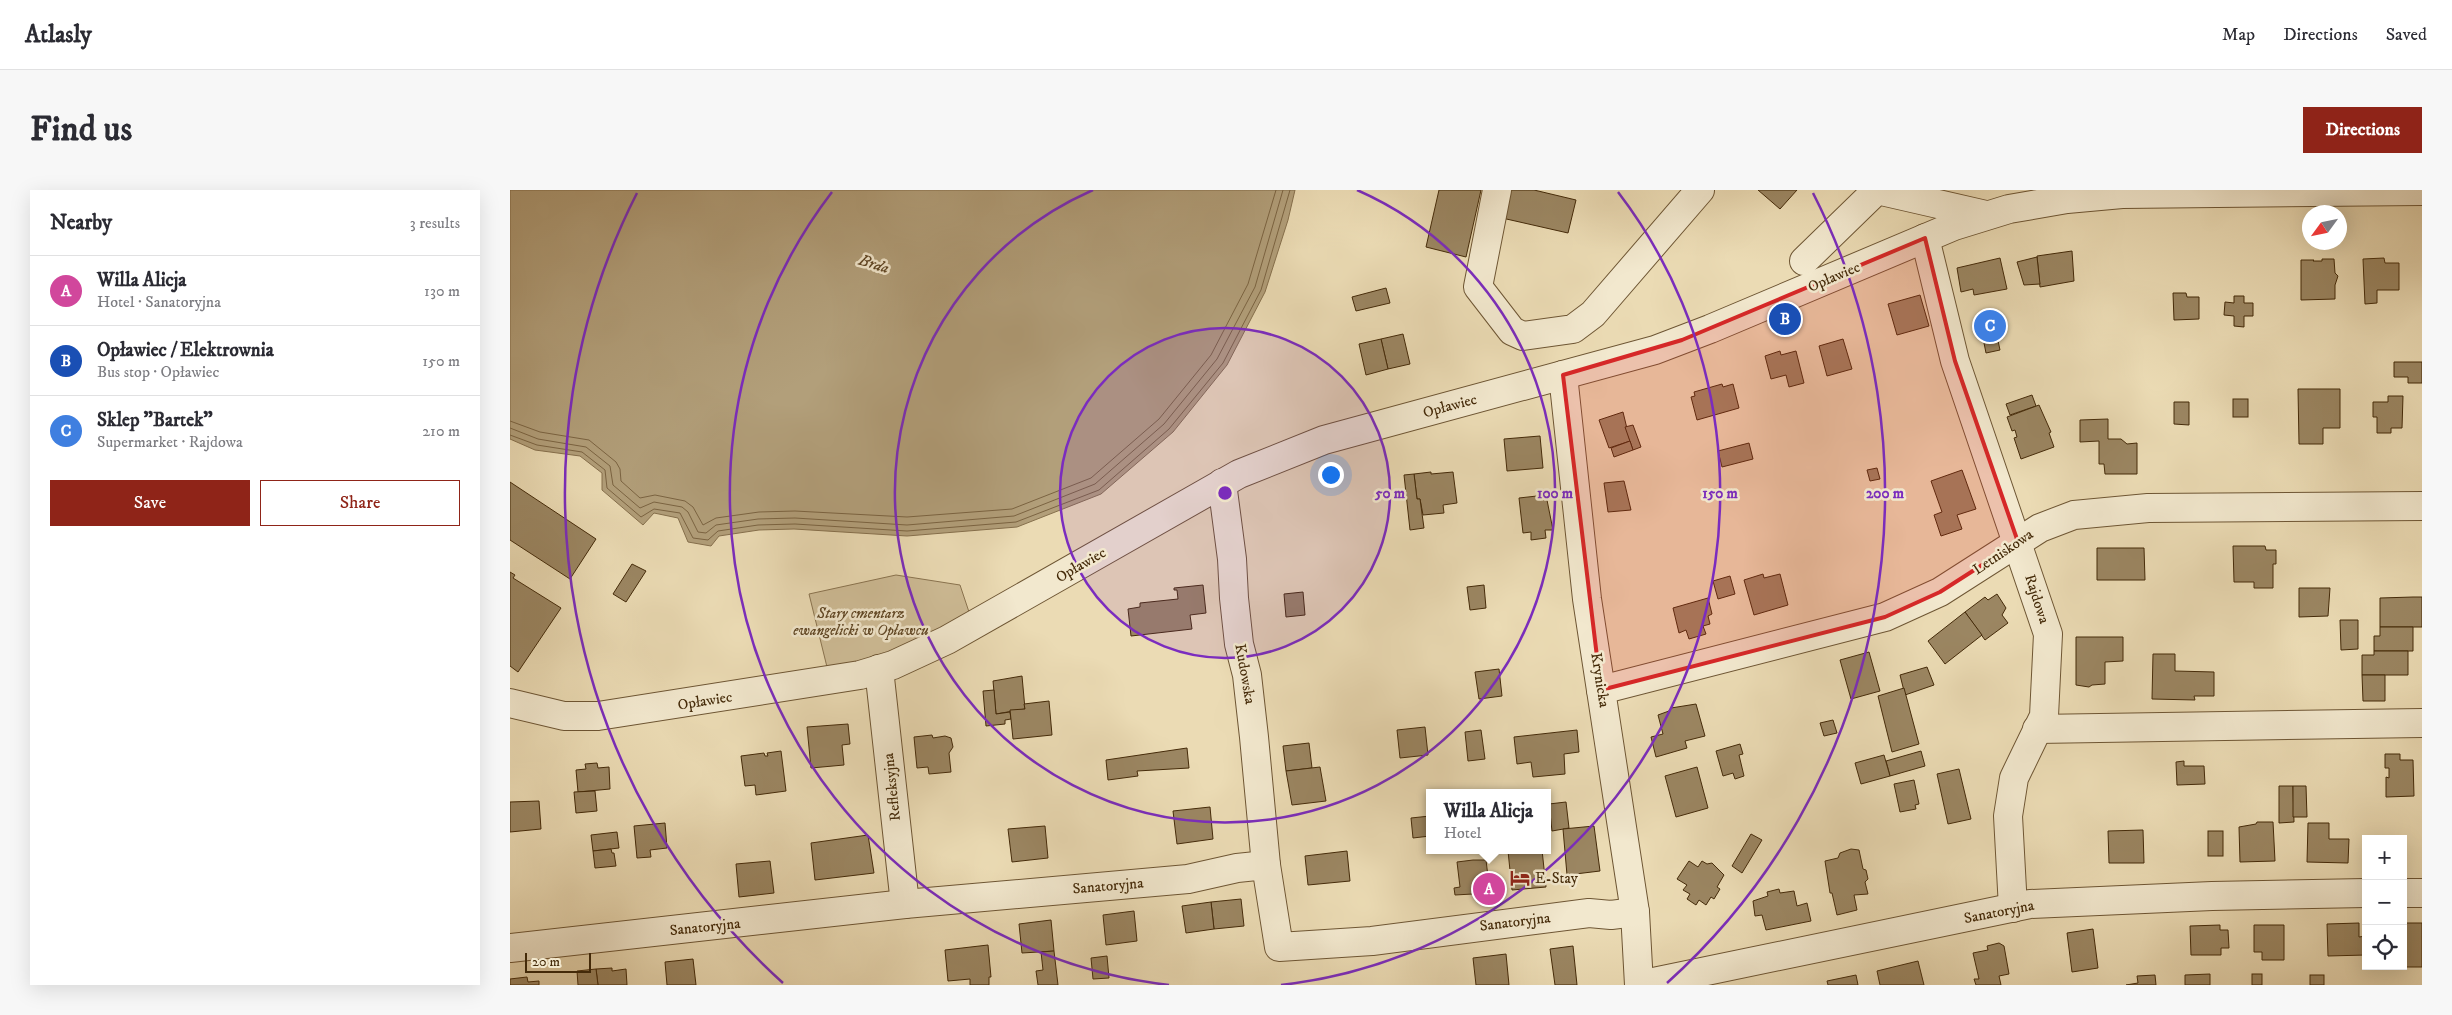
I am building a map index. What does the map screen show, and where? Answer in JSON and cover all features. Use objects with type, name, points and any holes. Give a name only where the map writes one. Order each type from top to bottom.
[{"type":"street","points":[[1497,190],[1478,287],[1512,331],[1523,336],[1573,329],[1593,314],[1700,190]]},
{"type":"street","points":[[1804,261],[1877,190],[1986,215]]},
{"type":"street","name":"Opławiec","points":[[514,709],[564,716],[598,716],[805,685],[879,670],[946,640],[1069,573],[1222,483],[1281,456],[1324,440],[1655,350],[1692,337],[1925,238],[1986,215],[2038,204],[2122,194],[2422,190]]},
{"type":"street","name":"Rajdowa","points":[[1925,238],[1955,361],[2048,634],[2044,716],[2014,778],[2008,816],[2012,908]]},
{"type":"street","name":"Krynicka","points":[[1563,375],[1587,599],[1635,912],[1639,985]]},
{"type":"street","name":"Kudowska","points":[[1222,483],[1232,559],[1239,644],[1247,675],[1266,865]]},
{"type":"street","name":"Letniskowa","points":[[1601,690],[1885,617],[1940,592],[2040,528],[2074,515],[2148,508],[2422,506]]},
{"type":"street","name":"Refleksyjna","points":[[879,670],[905,904]]},
{"type":"street","points":[[2037,729],[2422,723]]},
{"type":"street","name":"Sanatoryjna","points":[[510,948],[905,904],[1188,879],[1237,868],[1266,865],[1279,947],[1372,940],[1589,913],[1635,912]]},
{"type":"street","points":[[2407,893],[2422,892]]},
{"type":"street","name":"Sanatoryjna","points":[[1639,985],[2030,904],[2212,896],[2362,894]]},
{"type":"highlighted area","points":[[1925,238],[1955,361],[2018,542],[1940,592],[1885,617],[1601,690],[1563,375],[1682,340]]},
{"type":"green space","name":"Stary cmentarz ewangelicki w Opławcu","points":[[896,575],[960,585],[970,615],[895,651],[865,661],[827,667],[809,594]]},
{"type":"water","name":"Brda","points":[[510,190],[1295,190],[1288,220],[1265,292],[1227,365],[1173,432],[1101,494],[1017,527],[907,536],[794,529],[759,530],[719,536],[711,546],[688,542],[678,518],[654,513],[643,525],[602,490],[602,473],[580,456],[535,450],[510,439]]},
{"type":"building","points":[[1439,190],[1481,190],[1466,257],[1426,247]]},
{"type":"building","points":[[1509,190],[1534,190],[1576,200],[1568,233],[1502,218]]},
{"type":"building","points":[[1758,190],[1797,190],[1780,209]]},
{"type":"building","points":[[2072,251],[2074,281],[2040,287],[2037,256]]},
{"type":"building","points":[[2037,257],[2040,284],[2024,285],[2017,262]]},
{"type":"building","points":[[2000,258],[2007,289],[1974,295],[1973,289],[1961,292],[1957,268]]},
{"type":"building","points":[[2384,258],[2385,263],[2399,263],[2399,290],[2377,290],[2377,303],[2365,304],[2363,259]]},
{"type":"building","points":[[2322,259],[2334,259],[2335,273],[2338,276],[2335,285],[2335,299],[2301,300],[2301,260],[2322,261]]},
{"type":"building","points":[[1386,288],[1390,303],[1356,311],[1352,297]]},
{"type":"building","points":[[2173,293],[2186,293],[2187,297],[2199,297],[2199,319],[2174,320]]},
{"type":"building","points":[[1920,295],[1929,326],[1897,335],[1888,304]]},
{"type":"building","points":[[2234,296],[2244,296],[2244,303],[2253,303],[2253,316],[2244,316],[2244,327],[2234,326],[2234,316],[2224,315],[2225,302],[2234,303]]},
{"type":"building","points":[[1997,311],[2002,334],[1983,338],[1979,314]]},
{"type":"building","points":[[1403,334],[1410,364],[1388,369],[1381,339]]},
{"type":"building","points":[[1997,336],[2000,350],[1986,353],[1983,338]]},
{"type":"building","points":[[1381,339],[1388,369],[1366,375],[1359,344]]},
{"type":"building","points":[[1843,339],[1852,369],[1827,376],[1819,346]]},
{"type":"building","points":[[1780,351],[1781,355],[1796,351],[1804,383],[1789,387],[1786,375],[1771,379],[1765,356]]},
{"type":"building","points":[[2394,362],[2422,362],[2422,383],[2408,383],[2408,377],[2394,377]]},
{"type":"building","points":[[1722,384],[1723,387],[1733,384],[1739,408],[1697,420],[1691,397],[1695,396],[1694,392]]},
{"type":"building","points":[[2298,389],[2340,389],[2340,428],[2323,428],[2323,444],[2299,444]]},
{"type":"building","points":[[2032,395],[2036,406],[2010,415],[2006,404]]},
{"type":"building","points":[[2388,396],[2403,396],[2402,428],[2391,428],[2391,433],[2377,433],[2377,417],[2373,417],[2373,402],[2388,402]]},
{"type":"building","points":[[2233,399],[2248,399],[2248,417],[2233,417]]},
{"type":"building","points":[[2174,402],[2189,402],[2189,425],[2174,424]]},
{"type":"building","points":[[2039,405],[2051,432],[2049,433],[2054,447],[2021,459],[2014,438],[2017,437],[2015,430],[2012,431],[2007,417]]},
{"type":"building","points":[[1623,412],[1630,441],[1609,448],[1599,420]]},
{"type":"building","points":[[2108,419],[2108,439],[2121,439],[2127,444],[2137,443],[2137,474],[2105,474],[2104,464],[2099,464],[2099,441],[2080,442],[2080,420]]},
{"type":"building","points":[[1633,425],[1641,447],[1633,450],[1625,427]]},
{"type":"building","points":[[1540,436],[1543,468],[1507,471],[1504,439]]},
{"type":"building","points":[[1630,441],[1633,450],[1614,457],[1611,448]]},
{"type":"building","points":[[1749,443],[1753,459],[1722,467],[1718,451]]},
{"type":"building","points":[[1877,468],[1880,479],[1870,481],[1867,470]]},
{"type":"building","points":[[1962,470],[1976,509],[1957,515],[1962,529],[1941,536],[1934,515],[1942,512],[1931,481]]},
{"type":"building","points":[[1431,472],[1431,474],[1453,472],[1457,503],[1443,505],[1444,513],[1423,515],[1420,499],[1417,499],[1414,474]]},
{"type":"building","points":[[1414,474],[1417,499],[1420,499],[1424,528],[1410,530],[1404,475]]},
{"type":"building","points":[[1624,481],[1631,510],[1608,512],[1604,483]]},
{"type":"building","points":[[510,482],[596,539],[570,579],[510,540]]},
{"type":"building","points":[[1546,495],[1553,530],[1545,530],[1546,538],[1531,540],[1531,532],[1523,533],[1519,498]]},
{"type":"building","points":[[2233,546],[2265,546],[2266,550],[2276,550],[2276,564],[2273,564],[2273,588],[2254,588],[2254,582],[2234,582]]},
{"type":"building","points":[[2097,548],[2144,548],[2145,580],[2097,580]]},
{"type":"building","points":[[632,564],[646,571],[626,602],[613,594]]},
{"type":"building","points":[[510,572],[515,575],[513,578],[561,608],[518,672],[510,666]]},
{"type":"building","points":[[1763,574],[1764,578],[1780,574],[1788,605],[1754,615],[1744,580]]},
{"type":"building","points":[[1730,576],[1735,594],[1718,599],[1713,581]]},
{"type":"building","points":[[1203,585],[1206,613],[1190,615],[1192,629],[1131,636],[1128,609],[1140,607],[1140,603],[1178,599],[1177,590],[1174,590],[1174,588]]},
{"type":"building","points":[[1484,585],[1486,608],[1470,610],[1467,587]]},
{"type":"building","points":[[2299,588],[2330,588],[2328,616],[2299,617]]},
{"type":"building","points":[[1303,592],[1305,615],[1286,617],[1284,594]]},
{"type":"building","points":[[1997,594],[2006,608],[2002,615],[2008,623],[1985,640],[1965,612],[1985,597],[1988,600]]},
{"type":"building","points":[[2422,597],[2422,627],[2380,627],[2380,598]]},
{"type":"building","points":[[1708,598],[1712,614],[1708,616],[1710,624],[1703,626],[1706,634],[1689,639],[1686,630],[1679,633],[1673,608]]},
{"type":"building","points":[[1965,612],[1982,635],[1945,664],[1928,641]]},
{"type":"building","points":[[2340,620],[2358,620],[2358,649],[2341,650]]},
{"type":"building","points":[[2380,627],[2413,627],[2413,651],[2374,651],[2374,636],[2380,636]]},
{"type":"building","points":[[2076,637],[2123,637],[2123,661],[2105,662],[2105,684],[2089,687],[2076,685]]},
{"type":"building","points":[[2374,651],[2408,651],[2408,675],[2362,675],[2362,655],[2374,655]]},
{"type":"building","points":[[1869,652],[1880,691],[1851,699],[1840,660]]},
{"type":"building","points":[[2153,654],[2175,654],[2175,671],[2214,672],[2214,696],[2194,696],[2195,700],[2152,699]]},
{"type":"building","points":[[1927,667],[1934,685],[1905,695],[1900,675]]},
{"type":"building","points":[[1499,669],[1502,696],[1479,699],[1475,672]]},
{"type":"building","points":[[2362,675],[2385,675],[2385,701],[2363,701]]},
{"type":"building","points":[[1022,676],[1025,709],[996,714],[993,681]]},
{"type":"building","points":[[1904,688],[1919,744],[1892,752],[1878,696]]},
{"type":"building","points":[[994,690],[996,714],[1010,712],[1011,719],[1005,720],[1005,724],[986,726],[983,691]]},
{"type":"building","points":[[1049,701],[1052,735],[1013,739],[1010,710],[1025,709],[1024,704]]},
{"type":"building","points":[[1696,704],[1705,736],[1685,741],[1687,748],[1656,757],[1651,737],[1663,734],[1658,715],[1669,711],[1671,708]]},
{"type":"building","points":[[1833,720],[1837,733],[1824,736],[1820,723]]},
{"type":"building","points":[[848,724],[850,744],[842,745],[844,765],[811,768],[807,727]]},
{"type":"building","points":[[1425,727],[1428,755],[1400,758],[1397,730]]},
{"type":"building","points":[[1481,730],[1485,759],[1468,761],[1465,732]]},
{"type":"building","points":[[1577,730],[1579,752],[1564,754],[1565,774],[1533,777],[1531,762],[1517,764],[1514,737]]},
{"type":"building","points":[[932,735],[933,738],[945,736],[951,738],[953,747],[949,753],[951,772],[929,774],[928,767],[917,768],[914,737]]},
{"type":"building","points":[[1309,743],[1312,768],[1286,771],[1283,746]]},
{"type":"building","points":[[1740,744],[1743,754],[1739,755],[1744,776],[1735,779],[1733,773],[1723,776],[1716,751]]},
{"type":"building","points":[[1187,748],[1189,768],[1137,771],[1138,776],[1108,780],[1106,760]]},
{"type":"building","points":[[781,751],[786,791],[756,795],[755,785],[745,786],[741,756],[764,753],[765,756],[768,756],[767,753]]},
{"type":"building","points":[[1921,751],[1925,766],[1890,776],[1886,761]]},
{"type":"building","points":[[2385,754],[2400,754],[2400,760],[2413,760],[2414,796],[2386,797],[2386,777],[2389,778],[2389,768],[2385,768]]},
{"type":"building","points":[[1884,755],[1890,776],[1861,784],[1855,763]]},
{"type":"building","points":[[2184,761],[2184,766],[2204,766],[2205,784],[2177,785],[2176,762]]},
{"type":"building","points":[[597,763],[598,768],[609,767],[610,789],[578,792],[576,770],[586,769],[585,764]]},
{"type":"building","points":[[1320,767],[1326,801],[1292,805],[1286,771]]},
{"type":"building","points":[[1697,767],[1708,808],[1676,817],[1665,776]]},
{"type":"building","points":[[1959,769],[1971,819],[1948,824],[1937,774]]},
{"type":"building","points":[[1914,780],[1919,804],[1915,805],[1916,809],[1900,812],[1894,784]]},
{"type":"building","points":[[2279,786],[2293,786],[2294,822],[2279,823]]},
{"type":"building","points":[[2293,786],[2306,786],[2307,817],[2293,817]]},
{"type":"building","points":[[595,791],[597,811],[576,813],[574,792]]},
{"type":"building","points":[[539,801],[541,829],[510,832],[510,802]]},
{"type":"building","points":[[1566,802],[1569,828],[1552,831],[1551,804]]},
{"type":"building","points":[[1210,807],[1213,839],[1177,844],[1173,811]]},
{"type":"building","points":[[1426,816],[1426,836],[1413,838],[1411,818]]},
{"type":"building","points":[[2257,822],[2273,822],[2275,861],[2240,862],[2239,827],[2256,824]]},
{"type":"building","points":[[665,823],[667,848],[650,850],[651,857],[637,858],[634,826]]},
{"type":"building","points":[[2308,823],[2329,823],[2329,839],[2349,839],[2348,863],[2307,862]]},
{"type":"building","points":[[1045,826],[1048,858],[1012,862],[1008,829]]},
{"type":"building","points":[[1594,826],[1600,871],[1567,875],[1563,829]]},
{"type":"building","points":[[2143,830],[2144,863],[2109,863],[2108,831]]},
{"type":"building","points":[[2208,831],[2223,831],[2223,856],[2208,856]]},
{"type":"building","points":[[617,832],[619,848],[593,851],[591,835]]},
{"type":"building","points":[[1751,834],[1762,840],[1742,873],[1732,866]]},
{"type":"building","points":[[868,835],[874,873],[815,880],[811,843]]},
{"type":"building","points":[[611,849],[612,853],[614,853],[616,866],[595,868],[593,851]]},
{"type":"building","points":[[1851,849],[1859,850],[1863,869],[1866,870],[1868,879],[1865,882],[1868,894],[1854,895],[1857,910],[1837,915],[1832,893],[1830,893],[1825,861],[1838,858],[1840,853]]},
{"type":"building","points":[[1347,851],[1350,881],[1308,885],[1305,856]]},
{"type":"building","points":[[1508,854],[1542,854],[1546,887],[1512,890]]},
{"type":"building","points":[[1486,860],[1490,893],[1455,895],[1454,888],[1460,887],[1457,862]]},
{"type":"building","points":[[770,861],[774,893],[739,897],[736,864]]},
{"type":"building","points":[[1689,861],[1698,867],[1702,861],[1707,864],[1712,863],[1724,875],[1717,887],[1720,889],[1714,899],[1711,897],[1706,905],[1699,900],[1696,905],[1687,899],[1690,894],[1683,890],[1687,885],[1677,879]]},
{"type":"building","points":[[1779,889],[1780,893],[1794,891],[1797,906],[1807,903],[1811,921],[1766,930],[1762,915],[1755,916],[1753,901],[1768,896],[1767,892]]},
{"type":"building","points":[[1241,899],[1244,926],[1214,929],[1211,902]]},
{"type":"building","points":[[1211,902],[1214,929],[1186,933],[1182,906]]},
{"type":"building","points":[[1134,911],[1137,941],[1106,945],[1103,915]]},
{"type":"building","points":[[1051,920],[1054,951],[1022,953],[1019,924]]},
{"type":"building","points":[[2359,923],[2359,937],[2362,937],[2362,955],[2328,956],[2327,924]]},
{"type":"building","points":[[2407,923],[2422,923],[2422,967],[2407,967]]},
{"type":"building","points":[[2220,925],[2220,930],[2228,930],[2229,948],[2221,948],[2221,955],[2191,955],[2190,926]]},
{"type":"building","points":[[2254,925],[2284,925],[2284,960],[2262,960],[2262,952],[2254,952]]},
{"type":"building","points":[[2093,929],[2098,968],[2072,972],[2067,933]]},
{"type":"building","points":[[1999,943],[2004,946],[2009,974],[1999,976],[2001,985],[1976,985],[1974,979],[1979,979],[1973,953],[1988,950],[1987,946]]},
{"type":"building","points":[[988,945],[991,977],[989,977],[989,985],[970,985],[970,979],[948,981],[945,950]]},
{"type":"building","points":[[1573,946],[1577,985],[1555,985],[1550,949]]},
{"type":"building","points":[[1054,951],[1058,985],[1038,985],[1036,971],[1043,970],[1041,952]]},
{"type":"building","points":[[1506,954],[1509,985],[1476,985],[1473,958]]},
{"type":"building","points":[[1107,956],[1109,978],[1093,979],[1091,958]]},
{"type":"building","points":[[693,959],[696,985],[667,985],[665,962]]},
{"type":"building","points":[[1918,961],[1924,985],[1880,985],[1877,971]]},
{"type":"building","points":[[612,968],[612,971],[626,969],[627,985],[598,985],[596,969]]},
{"type":"building","points":[[596,969],[598,985],[578,985],[577,971]]},
{"type":"building","points":[[2210,974],[2210,985],[2185,985],[2185,975]]},
{"type":"building","points":[[2252,974],[2262,974],[2262,985],[2252,985]]},
{"type":"building","points":[[1856,975],[1858,985],[1828,985],[1827,981]]},
{"type":"building","points":[[2155,975],[2156,985],[2126,985],[2138,983],[2137,976]]},
{"type":"building","points":[[2310,975],[2324,975],[2324,985],[2310,985]]},
{"type":"building","points":[[527,977],[528,982],[539,981],[539,985],[510,985],[510,979]]},
{"type":"place","name":"Opławiec / Elektrownia","points":[[1785,319]]},
{"type":"place","name":"Sklep \"Bartek\"","points":[[1990,326]]},
{"type":"place","name":"E-Stay","points":[[1520,878]]},
{"type":"place","name":"Willa Alicja","points":[[1489,889]]}]
